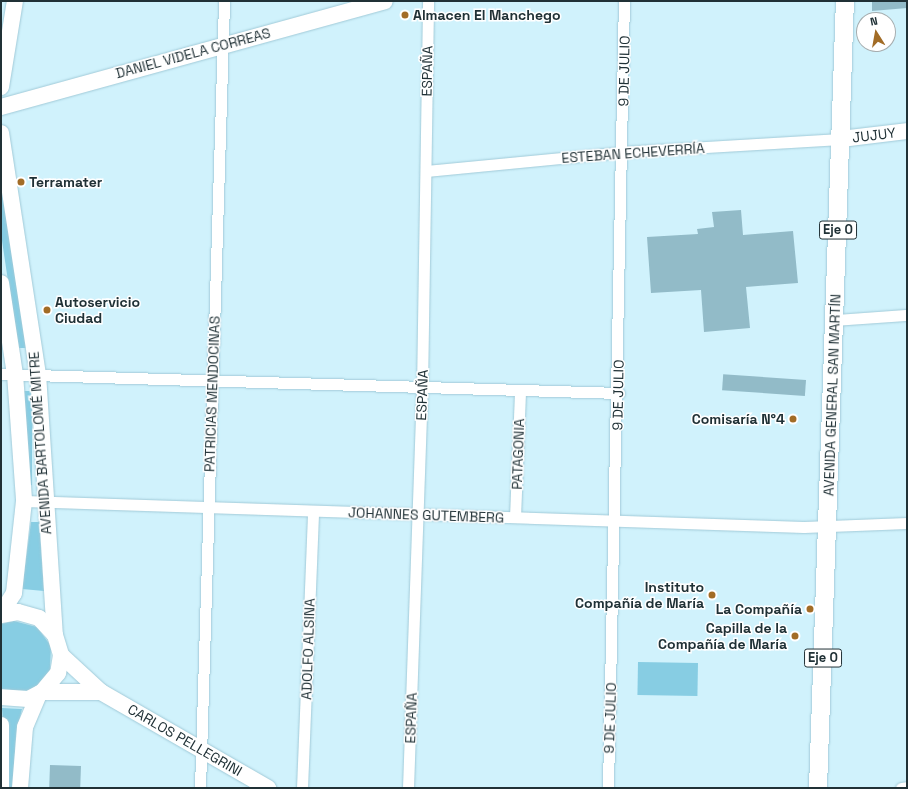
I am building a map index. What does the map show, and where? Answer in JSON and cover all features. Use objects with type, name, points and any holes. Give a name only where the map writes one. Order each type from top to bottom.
[{"type":"main road","name":"AVENIDA GENERAL SAN MARTÍN","points":[[818,788],[845,1]]},
{"type":"street","points":[[1,88],[15,1]]},
{"type":"street","name":"PATRICIAS MENDOCINAS","points":[[200,788],[207,507],[213,381],[224,1]]},
{"type":"street","name":"DANIEL VIDELA CORREAS","points":[[1,107],[223,44],[385,1]]},
{"type":"street","name":"ESPAÑA","points":[[408,788],[422,388],[428,1]]},
{"type":"street","name":"9 DE JULIO","points":[[608,788],[619,393],[624,1]]},
{"type":"street","name":"JUJUY","points":[[841,139],[907,131]]},
{"type":"street","name":"AVENIDA BARTOLOMÉ MITRE","points":[[1,133],[38,374],[44,502],[55,635],[61,656]]},
{"type":"street","name":"ESTEBAN ECHEVERRÍA","points":[[426,171],[622,152],[841,139]]},
{"type":"street","name":"AVENIDA BARTOLOMÉ MITRE","points":[[1,283],[8,374],[24,501],[14,593],[1,614]]},
{"type":"street","points":[[835,320],[907,315]]},
{"type":"street","points":[[8,374],[619,393]]},
{"type":"street","name":"PATAGONIA","points":[[515,517],[520,391]]},
{"type":"street","name":"JOHANNES GUTEMBERG","points":[[24,501],[417,515],[827,527],[907,523]]},
{"type":"street","name":"ADOLFO ALSINA","points":[[302,788],[313,511]]},
{"type":"street","points":[[1,614],[28,613],[48,625],[55,635]]},
{"type":"street","points":[[20,788],[25,727],[41,693],[58,673],[61,656]]},
{"type":"street","name":"CARLOS PELLEGRINI","points":[[61,656],[101,692],[268,788]]},
{"type":"street","name":"CARLOS PELLEGRINI","points":[[1,697],[16,700],[41,693],[101,692]]},
{"type":"street","points":[[1,725],[1,788]]},
{"type":"street","points":[[901,788],[907,787]]},
{"type":"shaded area","points":[[1,176],[29,348],[18,348],[1,234]]},
{"type":"shaded area","points":[[24,391],[32,391],[32,485],[24,485]]},
{"type":"shaded area","points":[[31,522],[39,522],[44,591],[22,589]]},
{"type":"shaded area","points":[[14,621],[37,627],[51,646],[50,670],[36,687],[25,692],[1,689],[1,624]]},
{"type":"shaded area","points":[[638,662],[698,663],[697,696],[637,695]]},
{"type":"shaded area","points":[[2,708],[22,709],[16,735],[13,788],[7,788]]},
{"type":"building","points":[[872,1],[907,1],[907,8],[872,11]]},
{"type":"building","points":[[741,210],[743,235],[793,231],[798,283],[746,287],[750,328],[704,332],[701,290],[651,293],[647,237],[698,234],[697,229],[714,227],[712,212]]},
{"type":"building","points":[[723,374],[806,380],[805,396],[722,390]]},
{"type":"building","points":[[50,765],[81,766],[80,788],[49,788]]},
{"type":"place","name":"Almacen El Manchego","points":[[405,15]]},
{"type":"place","name":"Terramater","points":[[21,182]]},
{"type":"place","name":"Autoservicio Ciudad","points":[[47,310]]},
{"type":"place","name":"Comisaría N°4","points":[[793,419]]},
{"type":"place","name":"Instituto Compañía de María","points":[[712,595]]},
{"type":"place","name":"La Compañía","points":[[810,609]]},
{"type":"place","name":"Capilla de la Compañía de María","points":[[795,636]]}]
